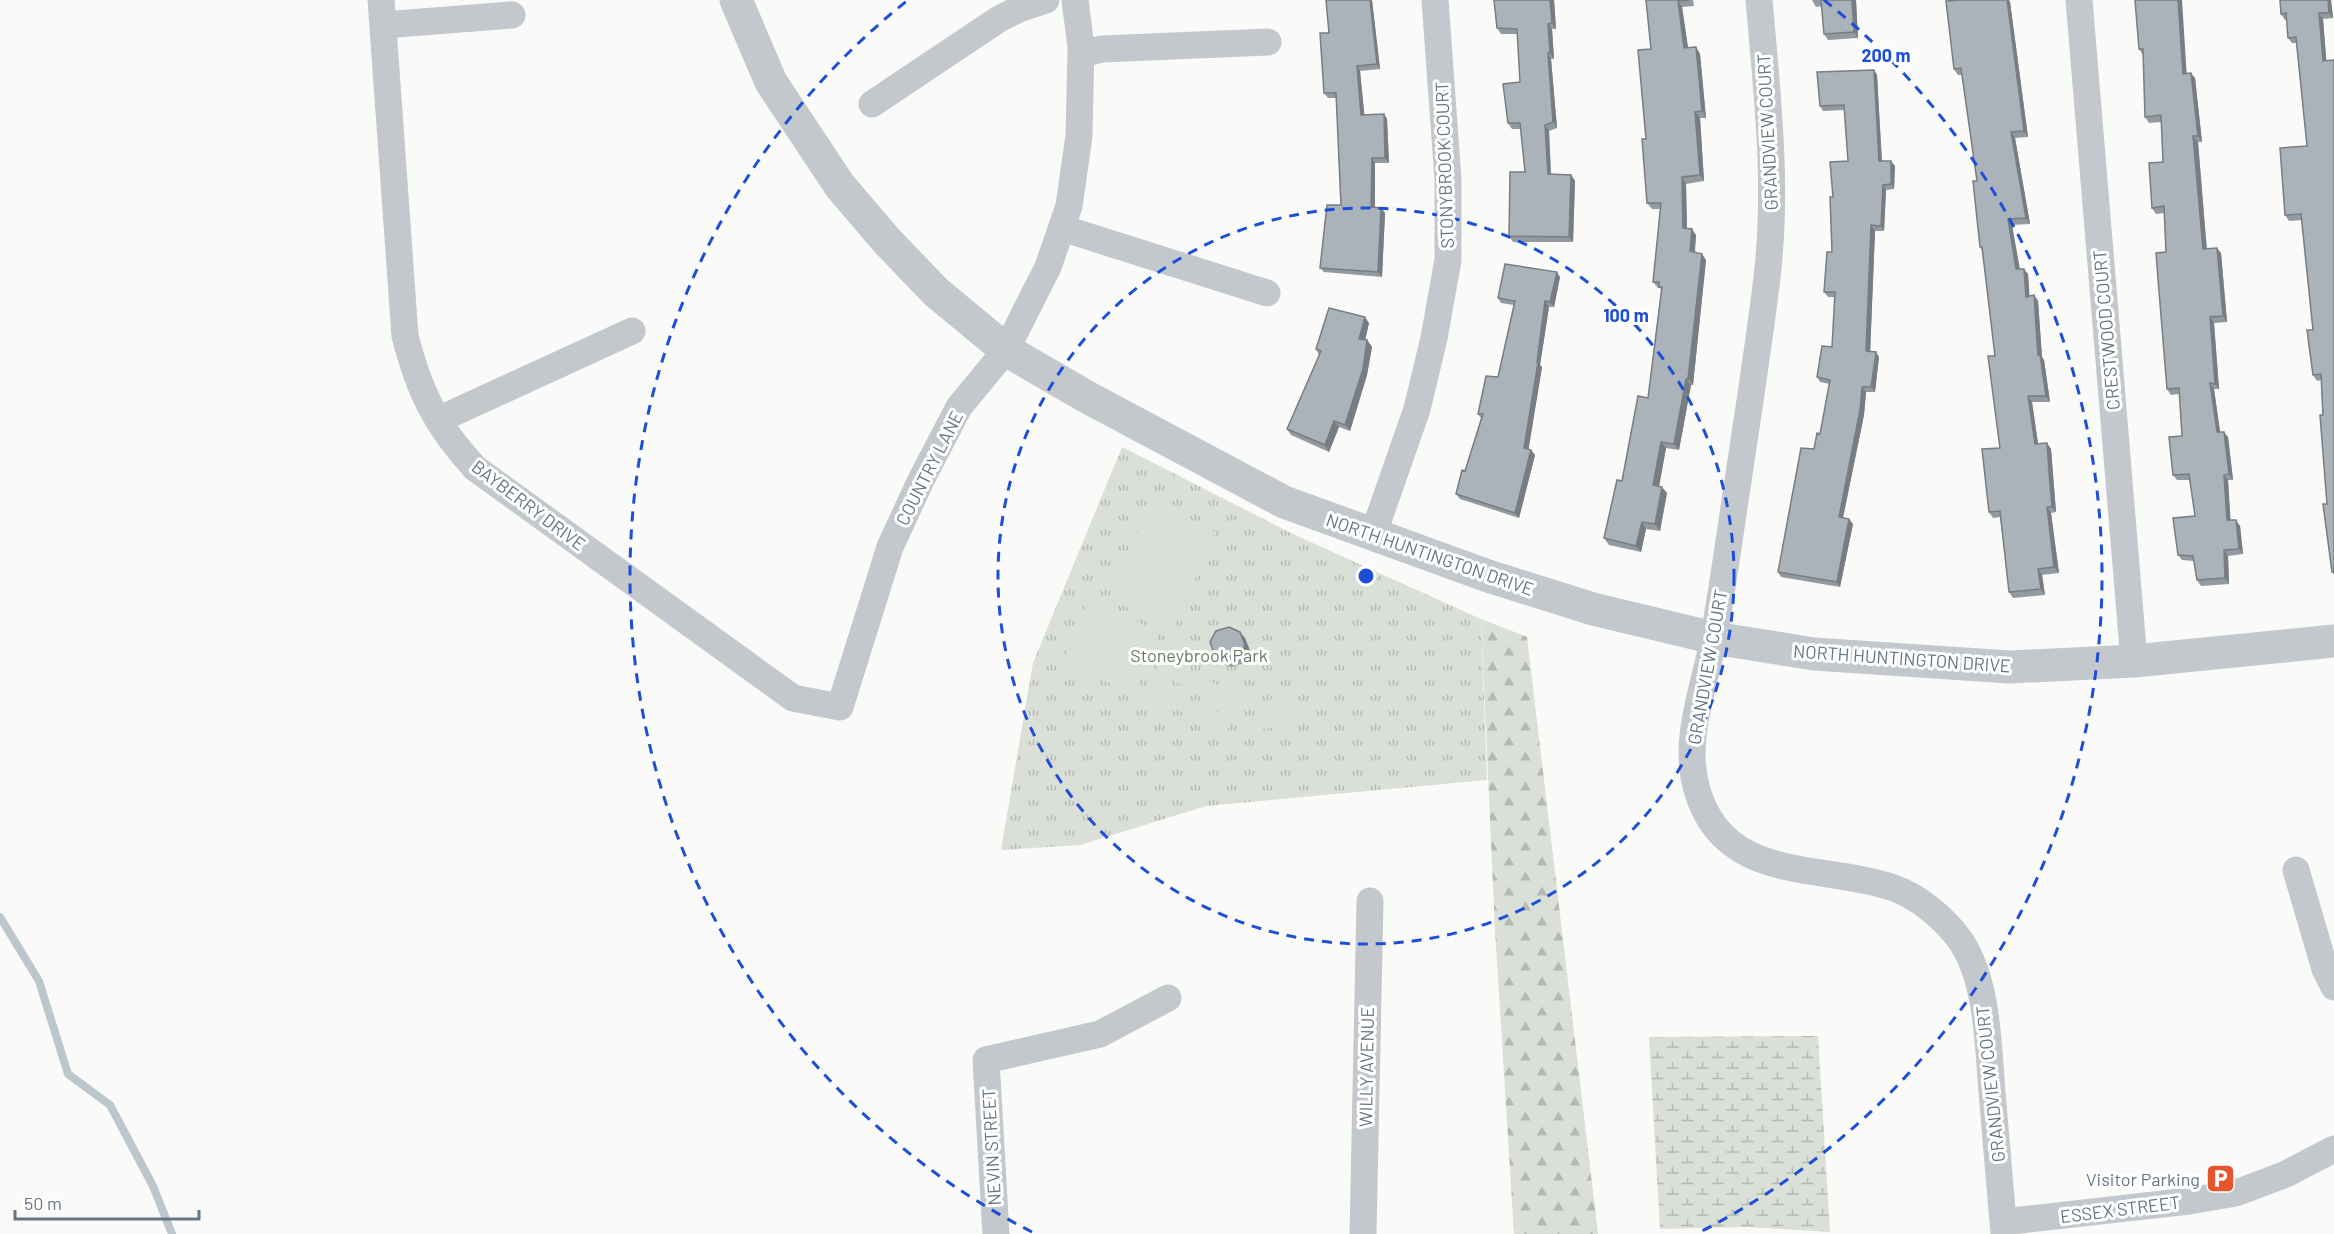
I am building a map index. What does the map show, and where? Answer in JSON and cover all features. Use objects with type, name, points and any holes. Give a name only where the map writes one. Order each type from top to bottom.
[{"type":"street","name":"NORTH HUNTINGTON DRIVE","points":[[736,0],[771,82],[840,186],[887,241],[936,292],[1006,350],[1087,397],[1284,502],[1488,576],[1593,609],[1714,638],[1814,654],[2010,667],[2134,661],[2334,640]]},
{"type":"street","points":[[872,104],[999,19],[1018,9],[1046,0]]},
{"type":"street","name":"COUNTRY LANE","points":[[840,707],[890,547],[907,509],[959,407],[1006,350],[1048,267],[1062,228],[1069,206],[1079,136],[1081,54],[1075,0]]},
{"type":"street","name":"STONYBROOK COURT","points":[[1373,535],[1417,409],[1434,338],[1448,260],[1448,180],[1435,0]]},
{"type":"street","name":"GRANDVIEW COURT","points":[[1759,0],[1773,194],[1768,274],[1714,638],[1697,714],[1692,752],[1696,789],[1708,817],[1734,848],[1772,864],[1860,879],[1898,889],[1923,904],[1944,921],[1961,941],[1972,962],[1984,1009],[2004,1228]]},
{"type":"street","name":"CRESTWOOD COURT","points":[[2079,0],[2134,661]]},
{"type":"street","points":[[382,12],[513,15]]},
{"type":"street","name":"BAYBERRY DRIVE","points":[[382,12],[405,336],[424,396],[453,444],[475,468],[793,698],[840,707]]},
{"type":"street","points":[[1081,54],[1102,49],[1268,42]]},
{"type":"street","points":[[1062,228],[1267,293]]},
{"type":"street","points":[[438,420],[632,331]]},
{"type":"street","points":[[2296,870],[2325,969],[2334,987]]},
{"type":"street","name":"WILLY AVENUE","points":[[1363,1234],[1370,901]]},
{"type":"street","name":"NEVIN STREET","points":[[996,1234],[986,1060],[1100,1034],[1168,998]]},
{"type":"street","name":"ESSEX STREET","points":[[2004,1228],[2189,1202],[2236,1193],[2286,1174],[2334,1149]]},
{"type":"green space","name":"Stoneybrook Park","points":[[1122,447],[1295,535],[1481,619],[1487,780],[1206,806],[1080,845],[1001,850],[1033,663]]},
{"type":"green space","points":[[1149,504],[1215,532],[1174,628],[1108,599]]},
{"type":"green space","points":[[1087,602],[1160,631],[1135,693],[1062,664]]},
{"type":"green space","points":[[1481,619],[1527,637],[1598,1234],[1514,1234],[1495,930]]},
{"type":"green space","points":[[1159,661],[1242,695],[1236,708],[1154,673]]},
{"type":"green space","points":[[1150,683],[1232,718],[1227,731],[1145,696]]},
{"type":"green space","points":[[1278,697],[1292,702],[1301,712],[1281,725],[1258,729],[1257,723],[1261,708],[1268,701]]},
{"type":"green space","points":[[1818,1036],[1830,1232],[1747,1227],[1660,1229],[1649,1037]]},
{"type":"building","points":[[1326,0],[1370,0],[1377,64],[1357,66],[1361,115],[1384,114],[1385,158],[1372,158],[1371,207],[1381,208],[1378,272],[1320,268],[1327,205],[1341,205],[1336,93],[1324,93],[1320,33],[1329,33]]},
{"type":"building","points":[[1494,0],[1550,0],[1552,23],[1548,24],[1550,53],[1548,53],[1553,122],[1545,125],[1548,174],[1571,175],[1569,237],[1509,236],[1510,172],[1525,172],[1520,123],[1508,123],[1503,84],[1520,82],[1517,29],[1497,28]]},
{"type":"building","points":[[1646,0],[1689,0],[1678,1],[1684,48],[1696,47],[1702,111],[1695,112],[1700,175],[1682,177],[1683,228],[1692,229],[1690,251],[1702,254],[1688,379],[1686,379],[1674,444],[1661,442],[1653,485],[1662,487],[1655,524],[1642,522],[1636,546],[1604,538],[1617,480],[1622,481],[1638,396],[1648,398],[1662,287],[1659,287],[1659,282],[1653,282],[1661,203],[1647,203],[1642,139],[1646,139],[1638,50],[1651,49]]},
{"type":"building","points":[[1821,0],[1852,0],[1854,32],[1824,34]]},
{"type":"building","points":[[2007,0],[2024,131],[2011,132],[2026,218],[2008,219],[2016,269],[2024,269],[2026,297],[2034,295],[2038,355],[2040,355],[2046,396],[2028,396],[2035,444],[2047,443],[2052,507],[2047,507],[2054,567],[2038,569],[2041,589],[2009,592],[2000,511],[1989,512],[1982,449],[2000,448],[1988,356],[1995,356],[1973,181],[1977,181],[1961,68],[1954,69],[1946,1]]},
{"type":"building","points":[[2135,0],[2178,0],[2183,74],[2191,73],[2198,136],[2193,136],[2203,249],[2217,248],[2223,316],[2210,317],[2215,384],[2210,383],[2217,432],[2224,432],[2229,474],[2224,475],[2227,520],[2236,520],[2239,549],[2224,550],[2225,578],[2197,580],[2193,556],[2178,555],[2173,518],[2195,516],[2189,474],[2173,475],[2169,437],[2182,436],[2179,388],[2167,389],[2156,253],[2166,252],[2164,206],[2152,208],[2149,163],[2163,162],[2161,115],[2145,117],[2143,49],[2139,49]]},
{"type":"building","points":[[2280,0],[2328,0],[2329,13],[2319,13],[2323,61],[2334,60],[2334,572],[2332,572],[2323,504],[2327,504],[2320,415],[2323,415],[2321,374],[2313,375],[2307,330],[2313,330],[2301,214],[2285,215],[2280,148],[2307,146],[2296,37],[2288,38],[2286,13],[2281,14]]},
{"type":"building","points":[[1874,70],[1879,161],[1891,161],[1891,184],[1883,185],[1881,226],[1871,225],[1866,351],[1876,352],[1871,387],[1862,387],[1860,410],[1839,517],[1849,519],[1837,582],[1778,572],[1801,448],[1814,449],[1817,433],[1820,434],[1830,380],[1817,377],[1822,346],[1832,347],[1835,292],[1824,292],[1827,252],[1832,252],[1830,197],[1833,197],[1830,162],[1848,161],[1844,105],[1820,106],[1817,72]]},
{"type":"building","points":[[1505,264],[1557,272],[1550,302],[1545,301],[1524,448],[1531,450],[1515,513],[1456,494],[1462,470],[1465,471],[1483,414],[1478,414],[1486,376],[1498,377],[1515,301],[1498,298]]},
{"type":"building","points":[[1329,308],[1365,317],[1359,339],[1367,340],[1363,369],[1345,425],[1334,421],[1325,445],[1287,429],[1321,351],[1316,349]]},
{"type":"building","points":[[1229,627],[1240,632],[1245,645],[1240,656],[1226,661],[1215,656],[1210,642],[1216,631]]},
{"type":"waterway","points":[[0,917],[39,981],[68,1074],[110,1105],[153,1186],[172,1234]]},
{"type":"place","name":"Visitor Parking","points":[[2221,1179]]}]
